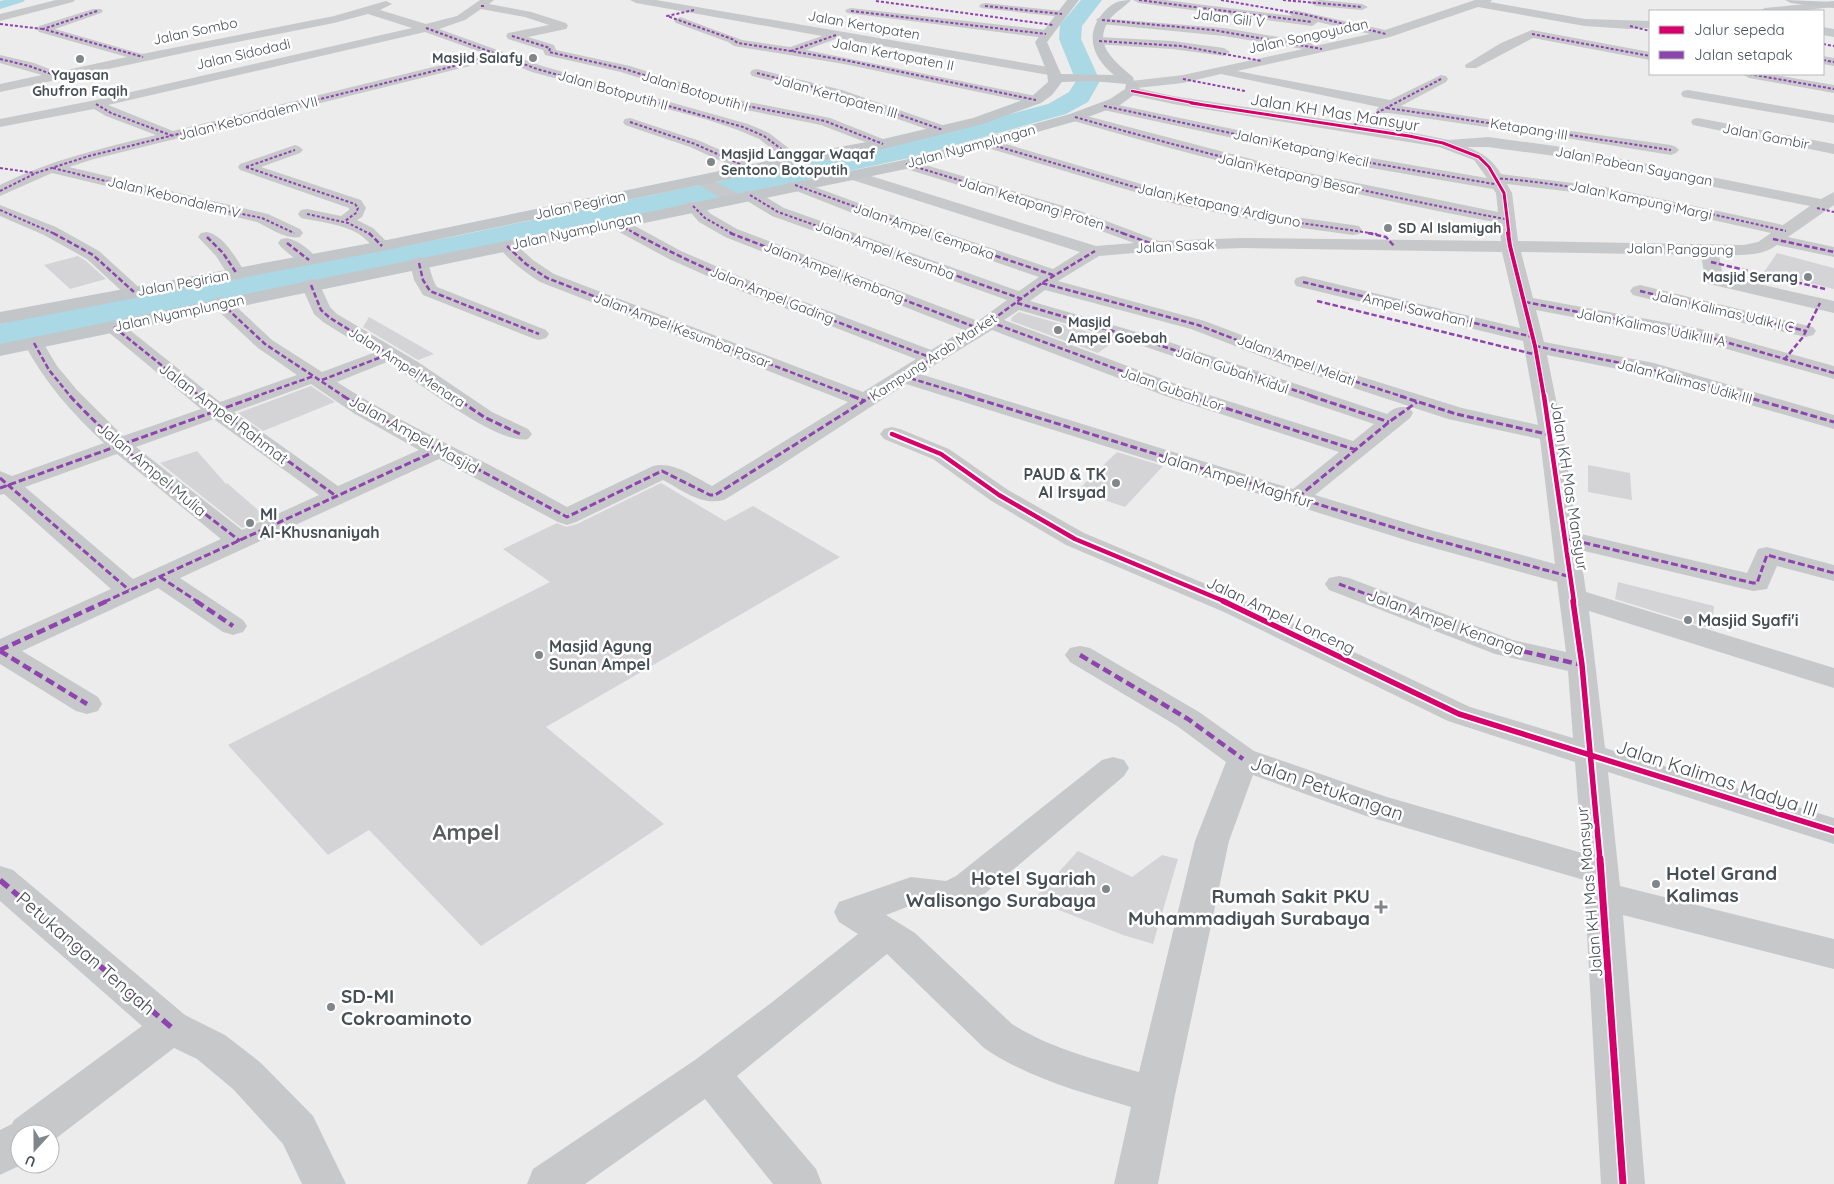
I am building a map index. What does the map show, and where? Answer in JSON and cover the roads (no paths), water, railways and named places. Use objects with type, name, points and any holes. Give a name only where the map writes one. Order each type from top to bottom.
[{"type":"main road","points":[[1073,0],[1042,37],[1063,75],[1097,76],[1128,82]]},
{"type":"main road","points":[[1125,0],[1111,9],[1102,20],[1098,33],[1103,57],[1128,82]]},
{"type":"main road","points":[[1791,0],[1821,4]]},
{"type":"main road","name":"Jalan Pegirian","points":[[0,318],[382,246],[695,183],[751,169],[884,144],[978,121],[1036,100],[1047,92],[1063,75]]},
{"type":"main road","name":"Jalan Nyamplungan","points":[[0,350],[507,246],[701,203],[906,164],[1075,118],[1104,106],[1128,82]]},
{"type":"street","points":[[0,18],[69,0]]},
{"type":"street","name":"Jalan Sombo","points":[[0,88],[199,45],[370,11],[394,0]]},
{"type":"street","name":"Jalan Kertopaten","points":[[636,0],[1063,75]]},
{"type":"street","points":[[1139,0],[1312,22]]},
{"type":"street","points":[[1222,0],[1362,7]]},
{"type":"street","points":[[1480,1],[1589,23],[1630,26],[1649,24]]},
{"type":"street","name":"Jalan Songoyudan","points":[[1128,82],[1184,79],[1262,60],[1322,49],[1386,34],[1480,1]]},
{"type":"street","points":[[876,2],[1042,37]]},
{"type":"street","points":[[1283,2],[1386,34]]},
{"type":"street","points":[[470,44],[562,26],[527,14],[484,3]]},
{"type":"street","name":"Jalan Sidodadi","points":[[2,121],[96,104],[426,28],[461,18],[484,3]]},
{"type":"street","points":[[1773,10],[1834,4]]},
{"type":"street","points":[[985,6],[1062,14]]},
{"type":"street","points":[[730,16],[763,8]]},
{"type":"street","points":[[694,10],[667,16],[732,39],[738,44],[790,52]]},
{"type":"street","points":[[43,29],[97,11]]},
{"type":"street","name":"Jalan Botoputih II","points":[[370,11],[426,28],[537,69],[743,127],[764,136],[796,160]]},
{"type":"street","points":[[850,11],[1042,37]]},
{"type":"street","name":"Jalan Gili V","points":[[1102,20],[1243,35],[1322,49]]},
{"type":"street","points":[[0,24],[43,29],[143,58]]},
{"type":"street","points":[[1630,26],[1649,32]]},
{"type":"street","points":[[548,30],[570,37]]},
{"type":"street","points":[[1470,65],[1532,34],[1649,56]]},
{"type":"street","name":"Jalan Kertopaten II","points":[[790,52],[836,35]]},
{"type":"street","name":"Jalan Botoputih I","points":[[503,38],[550,48],[549,52],[625,69],[731,103],[825,121],[884,144]]},
{"type":"street","points":[[1099,41],[1198,48],[1262,60]]},
{"type":"street","points":[[199,45],[255,67]]},
{"type":"street","points":[[1505,46],[1524,49]]},
{"type":"street","name":"Jalan Kertopaten","points":[[938,53],[965,54],[1012,51]]},
{"type":"street","name":"Jalan Kertopaten II","points":[[790,52],[844,60],[1036,100]]},
{"type":"street","name":"Jalan Kebondalem VII","points":[[0,192],[43,170],[499,55]]},
{"type":"street","points":[[0,59],[29,66],[57,76]]},
{"type":"street","points":[[1621,64],[1649,68]]},
{"type":"street","name":"Ketapang III","points":[[1216,71],[1390,106],[1671,150]]},
{"type":"street","name":"Jalan Kertopaten III","points":[[757,73],[837,93],[943,130]]},
{"type":"street","points":[[1755,75],[1834,89]]},
{"type":"street","points":[[1184,79],[1245,91]]},
{"type":"street","points":[[1350,127],[1441,79]]},
{"type":"street","name":"Jalan KH Mas Mansyur","points":[[1128,82],[1173,100],[1409,136],[1443,144],[1479,157],[1504,193],[1508,233],[1535,346],[1551,435],[1582,665],[1602,884],[1623,1184]]},
{"type":"street","points":[[1688,94],[1834,119]]},
{"type":"street","points":[[96,104],[173,136]]},
{"type":"street","name":"Jalan Ketapang Kecil","points":[[1104,106],[1362,161],[1498,182]]},
{"type":"street","name":"Jalan Ketapang Besar","points":[[1075,118],[1202,154],[1354,190],[1508,233]]},
{"type":"street","points":[[630,122],[695,144],[751,169]]},
{"type":"street","name":"Jalan Gambir","points":[[1698,122],[1834,149]]},
{"type":"street","name":"Jalan Pabean Sayangan","points":[[1443,144],[1488,142],[1562,152],[1827,205]]},
{"type":"street","name":"Jalan Ketapang Ardiguno","points":[[986,143],[1162,196],[1273,219],[1377,234],[1386,237],[1394,246]]},
{"type":"street","points":[[294,150],[246,167],[355,204],[358,208],[356,213],[345,221]]},
{"type":"street","name":"Jalan Ketapang Proten","points":[[906,164],[1074,215],[1158,246]]},
{"type":"street","name":"Jalan Kebondalem V","points":[[0,168],[43,170],[262,218],[291,238],[309,260]]},
{"type":"street","name":"Jalan Sasak","points":[[852,175],[1096,251],[1158,246],[1243,243],[1394,246],[1508,233]]},
{"type":"street","name":"Jalan Kampung Margi","points":[[1498,182],[1546,182],[1620,195],[1780,235],[1834,252]]},
{"type":"street","name":"Jalan Ampel Kesumba","points":[[695,183],[737,196],[1020,301]]},
{"type":"street","name":"Jalan Ampel Kembang","points":[[695,183],[704,218],[731,233],[985,325]]},
{"type":"street","name":"Jalan Ampel Cempaka","points":[[795,185],[1048,279]]},
{"type":"street","name":"Jalan Panggung","points":[[1508,233],[1710,256],[1764,246],[1827,205]]},
{"type":"street","points":[[0,210],[50,231],[93,255],[134,292]]},
{"type":"street","points":[[307,214],[345,221],[377,238],[382,246]]},
{"type":"street","name":"Jalan Ampel Gading","points":[[616,223],[675,255],[748,287],[932,358]]},
{"type":"street","points":[[207,238],[223,253],[237,274]]},
{"type":"street","name":"Jalan Ampel Kesumba Pasar","points":[[507,246],[526,264],[547,278],[865,401]]},
{"type":"street","name":"Kampung Arab Market","points":[[566,517],[662,472],[713,496],[770,462],[985,325],[1048,279],[1096,251]]},
{"type":"street","points":[[1710,256],[1714,278],[1721,282],[1826,300],[1803,337],[1784,360]]},
{"type":"street","points":[[419,263],[423,280],[430,291],[539,334]]},
{"type":"street","name":"Jalan Ampel Melati","points":[[1048,279],[1198,325],[1294,362],[1417,402],[1456,414],[1551,435]]},
{"type":"street","name":"Ampel Sawahan I","points":[[1303,282],[1535,346]]},
{"type":"street","name":"Jalan Ampel Menara","points":[[311,285],[321,310],[330,318],[389,354],[484,417],[520,434]]},
{"type":"street","name":"Jalan Kalimas Udik I C","points":[[1640,291],[1806,331]]},
{"type":"street","name":"Jalan Gubah Kidul","points":[[1020,301],[1147,340],[1389,422]]},
{"type":"street","points":[[1317,301],[1535,346]]},
{"type":"street","name":"Jalan Kalimas Udik III A","points":[[1524,302],[1692,333],[1834,374]]},
{"type":"street","name":"Jalan Ampel Masjid","points":[[221,304],[265,344],[363,409],[566,517]]},
{"type":"street","name":"Jalan Gubah Lor","points":[[985,325],[1176,392],[1356,450]]},
{"type":"street","name":"Jalan Ampel Rahmat","points":[[114,327],[217,409],[336,496]]},
{"type":"street","name":"Jalan Ampel Mulia","points":[[34,343],[48,368],[68,393],[120,446],[240,541]]},
{"type":"street","name":"Jalan Kalimas Udik III","points":[[1535,346],[1646,368],[1834,422]]},
{"type":"street","points":[[3,484],[120,446],[217,409],[389,354]]},
{"type":"street","name":"Jalan Ampel Maghfur","points":[[903,376],[1421,536],[1834,678]]},
{"type":"street","points":[[1298,497],[1389,422],[1417,402]]},
{"type":"street","name":"Jalan Ampel Lonceng","points":[[892,434],[941,454],[999,495],[1074,539],[1234,606],[1459,714],[1590,754]]},
{"type":"street","points":[[0,650],[438,450]]},
{"type":"street","points":[[3,484],[129,590]]},
{"type":"street","points":[[1564,538],[1753,583],[1757,583],[1767,555],[1834,573]]},
{"type":"street","points":[[160,577],[233,626]]},
{"type":"street","name":"Jalan Ampel Kenanga","points":[[1339,584],[1505,647],[1582,665]]},
{"type":"street","points":[[0,650],[86,704]]},
{"type":"street","points":[[1080,655],[1188,719],[1243,759]]},
{"type":"street","name":"Jalan Kalimas Madya III","points":[[1590,754],[1834,831]]},
{"type":"street","name":"Jalan Petukangan","points":[[1136,1184],[1154,1095],[1212,841],[1243,759],[1602,884],[1834,954]]},
{"type":"street","points":[[1113,768],[969,886],[948,895],[911,891],[852,912],[902,944],[998,1036],[1016,1049],[1045,1062],[1154,1095]]},
{"type":"street","name":"Petukangan Tengah","points":[[0,880],[171,1027],[211,1047],[247,1076],[298,1130],[324,1184]]},
{"type":"street","points":[[549,1184],[709,1073],[785,1015],[886,933]]},
{"type":"street","points":[[42,1124],[171,1027]]},
{"type":"street","points":[[709,1073],[800,1184]]},
{"type":"waterway","points":[[0,5],[19,0]]},
{"type":"waterway","points":[[0,335],[43,325],[456,246],[909,150],[1057,109],[1079,97],[1088,81],[1070,39],[1071,25],[1092,0]]},
{"type":"place","name":"Masjid Salafy","points":[[533,58]]},
{"type":"place","name":"Yayasan Ghufron Faqih","points":[[80,59]]},
{"type":"place","name":"Masjid Langgar Waqaf Sentono Botoputih","points":[[711,162]]},
{"type":"place","name":"SD Al Islamiyah","points":[[1388,228]]},
{"type":"place","name":"Masjid Serang","points":[[1808,277]]},
{"type":"place","name":"Masjid Ampel Goebah","points":[[1058,330]]},
{"type":"place","name":"PAUD & TK Al Irsyad","points":[[1116,483]]},
{"type":"place","name":"MI Al-Khusnaniyah","points":[[250,523]]},
{"type":"place","name":"Masjid Syafi'i","points":[[1688,620]]},
{"type":"place","name":"Masjid Agung Sunan Ampel","points":[[539,655]]},
{"type":"place","name":"Hotel Grand Kalimas","points":[[1656,884]]},
{"type":"place","name":"Hotel Syariah Walisongo Surabaya","points":[[1106,889]]},
{"type":"place","name":"Rumah Sakit PKU Muhammadiyah Surabaya","points":[[1381,907]]},
{"type":"place","name":"SD-MI Cokroaminoto","points":[[331,1007]]},
{"type":"district","name":"Ampel","points":[[466,832]]}]
